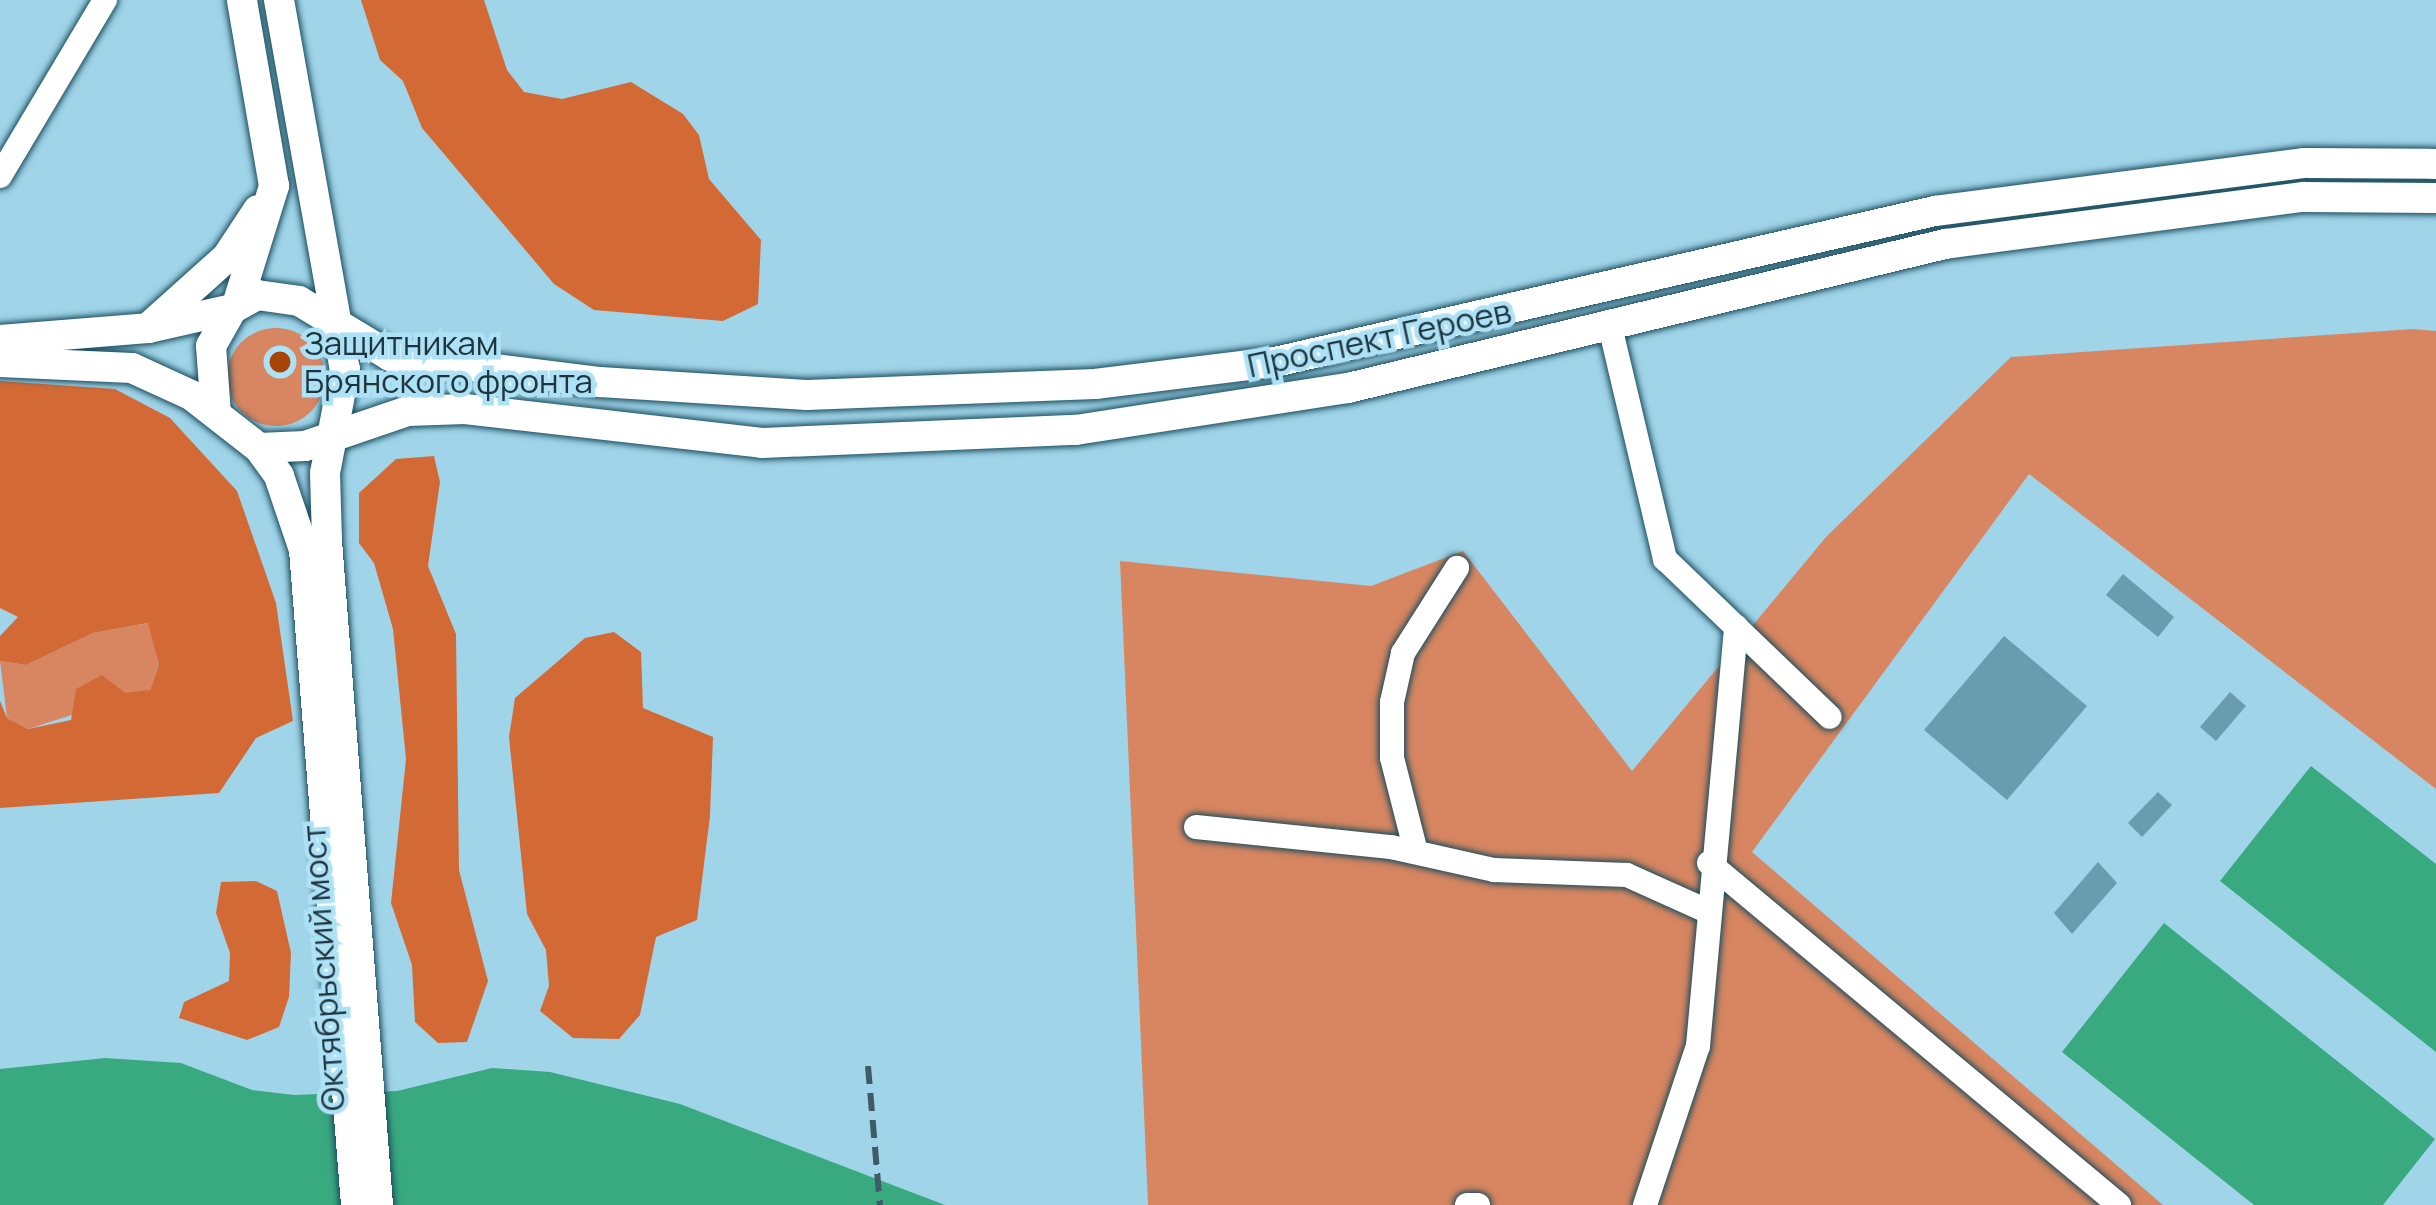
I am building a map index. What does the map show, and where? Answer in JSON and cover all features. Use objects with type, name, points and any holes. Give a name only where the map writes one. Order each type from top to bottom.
[{"type":"main road","points":[[216,414],[211,346],[235,307],[274,200],[264,105],[242,0]]},
{"type":"main road","points":[[279,0],[345,369],[325,473],[329,727]]},
{"type":"main road","points":[[148,328],[157,312],[227,257],[253,223],[264,185],[264,105]]},
{"type":"main road","name":"Проспект Героев","points":[[335,324],[389,356],[600,382],[806,395],[1095,384],[1275,362],[1935,211],[2284,165],[2436,164]]},
{"type":"main road","name":"Проспект Героев","points":[[332,434],[408,412],[465,409],[762,443],[1076,430],[1348,388],[1946,244],[2304,196],[2436,198]]},
{"type":"main road","points":[[0,340],[148,328],[279,294],[335,324]]},
{"type":"main road","points":[[0,362],[132,368],[216,414],[259,448],[279,476],[304,550],[329,727]]},
{"type":"main road","points":[[259,448],[305,446],[332,434]]},
{"type":"main road","name":"Октябрьский мост","points":[[329,727],[356,1205]]},
{"type":"main road","name":"Октябрьский мост","points":[[329,727],[377,1205]]},
{"type":"street","points":[[0,176],[105,0]]},
{"type":"street","points":[[1609,322],[1665,560],[1830,717]]},
{"type":"street","points":[[1416,853],[1392,758],[1392,702],[1403,653],[1457,568]]},
{"type":"street","points":[[1645,1205],[1698,1046],[1708,863],[1736,627]]},
{"type":"street","points":[[1196,827],[1416,853],[1495,870],[1627,875],[1708,911]]},
{"type":"street","points":[[1708,863],[2119,1205]]},
{"type":"street","points":[[1467,1205],[1478,1205]]},
{"type":"shaded area","points":[[361,0],[484,0],[507,70],[524,92],[562,99],[631,82],[683,114],[699,135],[709,179],[761,240],[758,304],[723,321],[594,310],[554,284],[422,128],[403,81],[380,60]]},
{"type":"shaded area","points":[[276,328],[311,342],[325,377],[311,412],[276,426],[241,412],[227,377],[241,342]]},
{"type":"shaded area","points":[[2436,331],[2436,789],[2029,474],[1752,852],[2163,1205],[1148,1205],[1120,561],[1371,586],[1463,551],[1632,771],[1826,537],[2011,357]]},
{"type":"shaded area","points":[[0,381],[115,389],[170,418],[237,491],[276,603],[293,721],[256,738],[219,793],[0,808],[0,701],[7,718],[28,729],[71,720],[76,689],[102,675],[125,693],[150,690],[159,665],[148,623],[93,633],[26,665],[0,661],[0,636],[18,617],[0,608]]},
{"type":"shaded area","points":[[434,456],[440,482],[428,566],[456,634],[459,870],[488,981],[467,1042],[438,1043],[415,1022],[412,965],[391,903],[406,759],[393,629],[374,563],[359,543],[359,493],[396,459]]},
{"type":"shaded area","points":[[149,623],[159,665],[150,690],[28,729],[7,718],[0,661],[26,665],[93,633]]},
{"type":"shaded area","points":[[614,632],[641,652],[643,708],[713,737],[710,816],[697,920],[656,937],[640,1015],[619,1039],[573,1038],[540,1011],[549,986],[546,950],[527,914],[509,737],[515,698],[585,638]]},
{"type":"shaded area","points":[[2311,766],[2436,864],[2436,1052],[2220,881]]},
{"type":"shaded area","points":[[256,881],[277,891],[291,953],[289,997],[279,1027],[247,1040],[179,1018],[184,1002],[229,981],[230,953],[216,913],[221,882]]},
{"type":"shaded area","points":[[2164,923],[2435,1139],[2383,1205],[2254,1205],[2062,1052]]},
{"type":"shaded area","points":[[105,1058],[181,1063],[252,1090],[294,1095],[397,1091],[492,1068],[550,1072],[680,1104],[945,1205],[0,1205],[0,1069]]},
{"type":"building","points":[[2123,574],[2174,617],[2158,637],[2106,595]]},
{"type":"building","points":[[2004,636],[2087,706],[2007,800],[1924,730]]},
{"type":"building","points":[[2230,692],[2246,706],[2216,741],[2200,727]]},
{"type":"building","points":[[2158,792],[2172,805],[2142,837],[2128,823]]},
{"type":"building","points":[[2098,862],[2117,883],[2072,934],[2054,913]]},
{"type":"railway","points":[[868,1066],[880,1205]]},
{"type":"place","name":"Защитникам Брянского фронта","points":[[280,362]]}]
